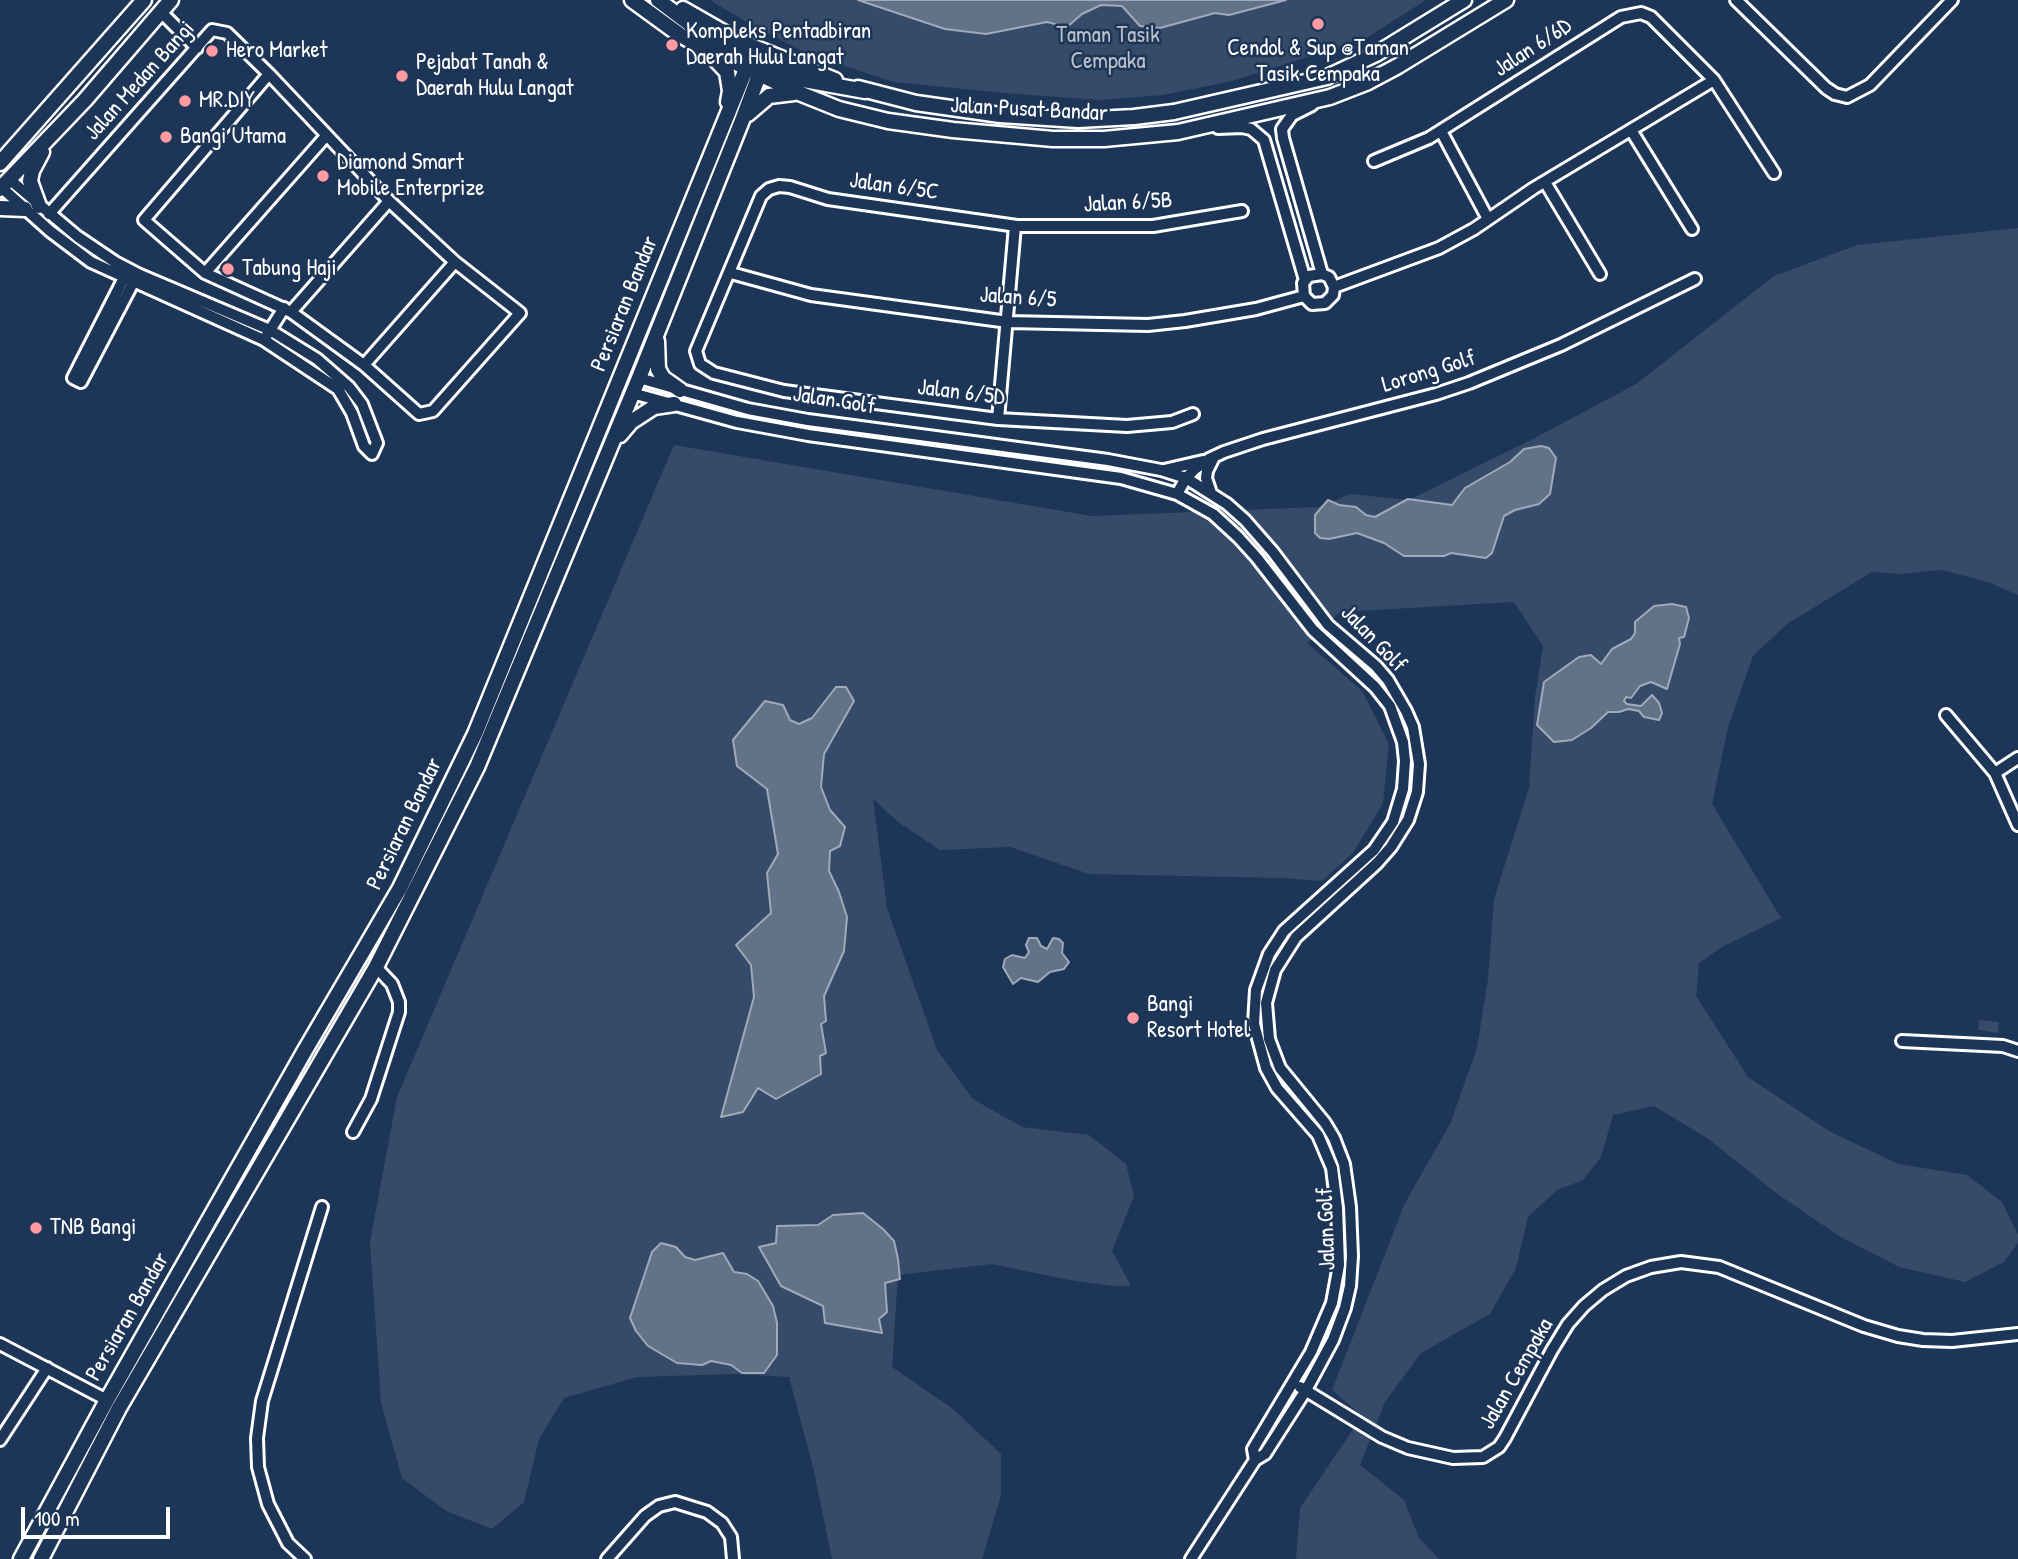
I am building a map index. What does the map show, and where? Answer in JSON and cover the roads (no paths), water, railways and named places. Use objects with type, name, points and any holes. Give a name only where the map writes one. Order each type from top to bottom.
[{"type":"main road","points":[[0,163],[144,0]]},
{"type":"main road","points":[[2,183],[85,100],[171,0]]},
{"type":"main road","name":"Jalan Pusat Bandar","points":[[632,0],[698,45],[839,109],[888,121],[1053,139],[1104,139],[1178,132],[1331,97],[1398,66],[1506,0]]},
{"type":"main road","points":[[658,0],[695,28],[745,55],[754,69],[770,66],[804,80],[865,90]]},
{"type":"main road","name":"Jalan Pusat Bandar","points":[[666,0],[739,41],[794,65],[865,90],[916,103],[1000,114],[1078,120],[1174,112],[1327,77],[1376,54],[1464,0]]},
{"type":"main road","points":[[698,45],[727,72],[730,90],[726,120]]},
{"type":"main road","name":"Persiaran Bandar","points":[[41,1559],[119,1408],[376,967],[477,767],[743,118],[754,69]]},
{"type":"main road","name":"Persiaran Bandar","points":[[21,1559],[107,1400],[400,888],[475,734],[726,120],[754,69]]},
{"type":"main road","points":[[743,118],[769,96],[787,92],[799,93]]},
{"type":"main road","points":[[2,183],[11,162],[42,127],[47,110]]},
{"type":"main road","points":[[0,208],[38,210],[31,176],[51,136]]},
{"type":"main road","points":[[579,475],[601,446],[634,384],[631,372],[654,314],[662,273]]},
{"type":"main road","points":[[658,329],[658,369],[663,378],[680,390]]},
{"type":"main road","points":[[611,444],[631,422],[647,411],[654,407],[674,404]]},
{"type":"street","points":[[1736,0],[1826,88],[1847,97],[1870,85],[1952,0]]},
{"type":"street","points":[[160,12],[197,48]]},
{"type":"street","name":"Jalan 6/6D","points":[[1374,161],[1441,131],[1621,17],[1630,13],[1641,13],[1651,17],[1714,80],[1774,173]]},
{"type":"street","name":"Jalan Medan Bangi","points":[[38,210],[212,30],[227,33],[269,74],[389,201],[456,262],[520,313],[433,411],[419,414],[364,365],[287,324],[205,273],[144,220],[269,74]]},
{"type":"street","points":[[1334,287],[1439,248],[1714,80]]},
{"type":"street","points":[[1322,274],[1282,129],[1292,115],[1331,97]]},
{"type":"street","points":[[1178,132],[1242,127],[1258,133],[1264,140],[1305,280]]},
{"type":"street","points":[[1631,130],[1692,229]]},
{"type":"street","points":[[1441,131],[1488,219]]},
{"type":"street","points":[[205,273],[326,136]]},
{"type":"street","points":[[1545,182],[1601,274]]},
{"type":"street","name":"Jalan Medan Bangi","points":[[2,183],[131,276],[264,340],[287,324]]},
{"type":"street","name":"Jalan 6/5C","points":[[731,273],[761,196],[769,189],[779,186],[828,199],[1015,226]]},
{"type":"street","points":[[264,340],[270,330],[287,324],[389,201]]},
{"type":"street","name":"Jalan Medan Bangi","points":[[38,210],[91,262],[270,330],[287,324]]},
{"type":"street","name":"Jalan 6/5B","points":[[1015,226],[1153,226],[1242,211]]},
{"type":"street","points":[[998,419],[1015,226]]},
{"type":"street","points":[[364,365],[456,262]]},
{"type":"street","name":"Jalan 6/5","points":[[731,273],[811,295],[1008,322],[1148,325],[1256,309],[1304,296]]},
{"type":"street","name":"Jalan 6/5D","points":[[731,273],[696,351],[700,364],[714,373],[784,391],[998,419],[1127,426],[1172,422],[1193,414]]},
{"type":"street","points":[[1322,274],[1329,277],[1334,287],[1330,300],[1321,305],[1312,304],[1304,296],[1302,289],[1305,280],[1309,276],[1322,274]]},
{"type":"street","points":[[131,276],[81,382],[73,378],[131,276]]},
{"type":"street","name":"Lorong Golf","points":[[1177,494],[1186,478],[1212,458],[1263,439],[1469,383],[1561,345],[1695,279]]},
{"type":"street","name":"Jalan Medan Bangi","points":[[287,324],[356,396],[369,419],[377,443],[372,454],[363,446],[352,413],[338,389],[287,324]]},
{"type":"street","name":"Jalan Golf","points":[[634,384],[680,390],[748,409],[808,420],[1108,460],[1161,470],[1186,478],[1227,504],[1250,525],[1328,625],[1376,666],[1388,680],[1406,711],[1417,745],[1419,764],[1417,792],[1411,814],[1401,833],[1377,863],[1296,937],[1276,970],[1266,1003],[1269,1039],[1280,1068],[1325,1123],[1344,1164],[1350,1207],[1352,1256],[1345,1308],[1333,1340],[1306,1390],[1265,1454],[1255,1460],[1191,1559]]},
{"type":"street","name":"Jalan Golf","points":[[634,384],[674,404],[737,422],[808,435],[1121,478],[1177,494],[1213,514],[1228,527],[1257,558],[1312,630],[1376,687],[1390,706],[1403,742],[1405,761],[1403,789],[1393,822],[1374,849],[1284,931],[1269,954],[1259,980],[1255,1001],[1254,1024],[1266,1068],[1278,1088],[1318,1135],[1332,1168],[1337,1208],[1339,1265],[1332,1303],[1311,1352],[1253,1448],[1255,1460]]},
{"type":"street","points":[[808,420],[808,435]]},
{"type":"street","points":[[1161,470],[1212,458]]},
{"type":"street","points":[[1211,493],[1207,471],[1212,458]]},
{"type":"street","points":[[1946,715],[1995,773],[2018,825]]},
{"type":"street","points":[[1995,773],[2018,758]]},
{"type":"street","points":[[353,1132],[371,1099],[399,1012],[393,984],[376,967]]},
{"type":"street","points":[[1902,1041],[2003,1046],[2018,1051]]},
{"type":"street","points":[[305,1559],[288,1543],[268,1503],[258,1467],[257,1438],[262,1401],[323,1207]]},
{"type":"street","name":"Jalan Cempaka","points":[[1293,1383],[1382,1437],[1408,1448],[1453,1458],[1483,1457],[1499,1447],[1552,1350],[1568,1324],[1584,1306],[1626,1276],[1651,1267],[1681,1262],[1719,1267],[1898,1336],[1952,1341],[2018,1334]]},
{"type":"street","points":[[1332,1303],[1345,1308]]},
{"type":"street","points":[[0,1344],[107,1400]]},
{"type":"street","points":[[0,1440],[47,1368]]},
{"type":"street","points":[[607,1559],[646,1516],[659,1506],[675,1502],[707,1512],[722,1523],[731,1537],[733,1559]]},
{"type":"place","name":"Cendol & Sup @Taman Tasik Cempaka","points":[[1318,24]]},
{"type":"place","name":"Kompleks Pentadbiran Daerah Hulu Langat","points":[[672,45]]},
{"type":"place","name":"Hero Market","points":[[212,51]]},
{"type":"place","name":"Pejabat Tanah & Daerah Hulu Langat","points":[[402,76]]},
{"type":"place","name":"MR.DIY","points":[[185,101]]},
{"type":"place","name":"Bangi Utama","points":[[166,137]]},
{"type":"place","name":"Diamond Smart Mobile Enterprize","points":[[323,176]]},
{"type":"place","name":"Tabung Haji","points":[[228,269]]},
{"type":"place","name":"Bangi Resort Hotel","points":[[1133,1018]]},
{"type":"place","name":"TNB Bangi","points":[[36,1228]]},
{"type":"park label","name":"Taman Tasik Cempaka","points":[[1108,49]]}]
